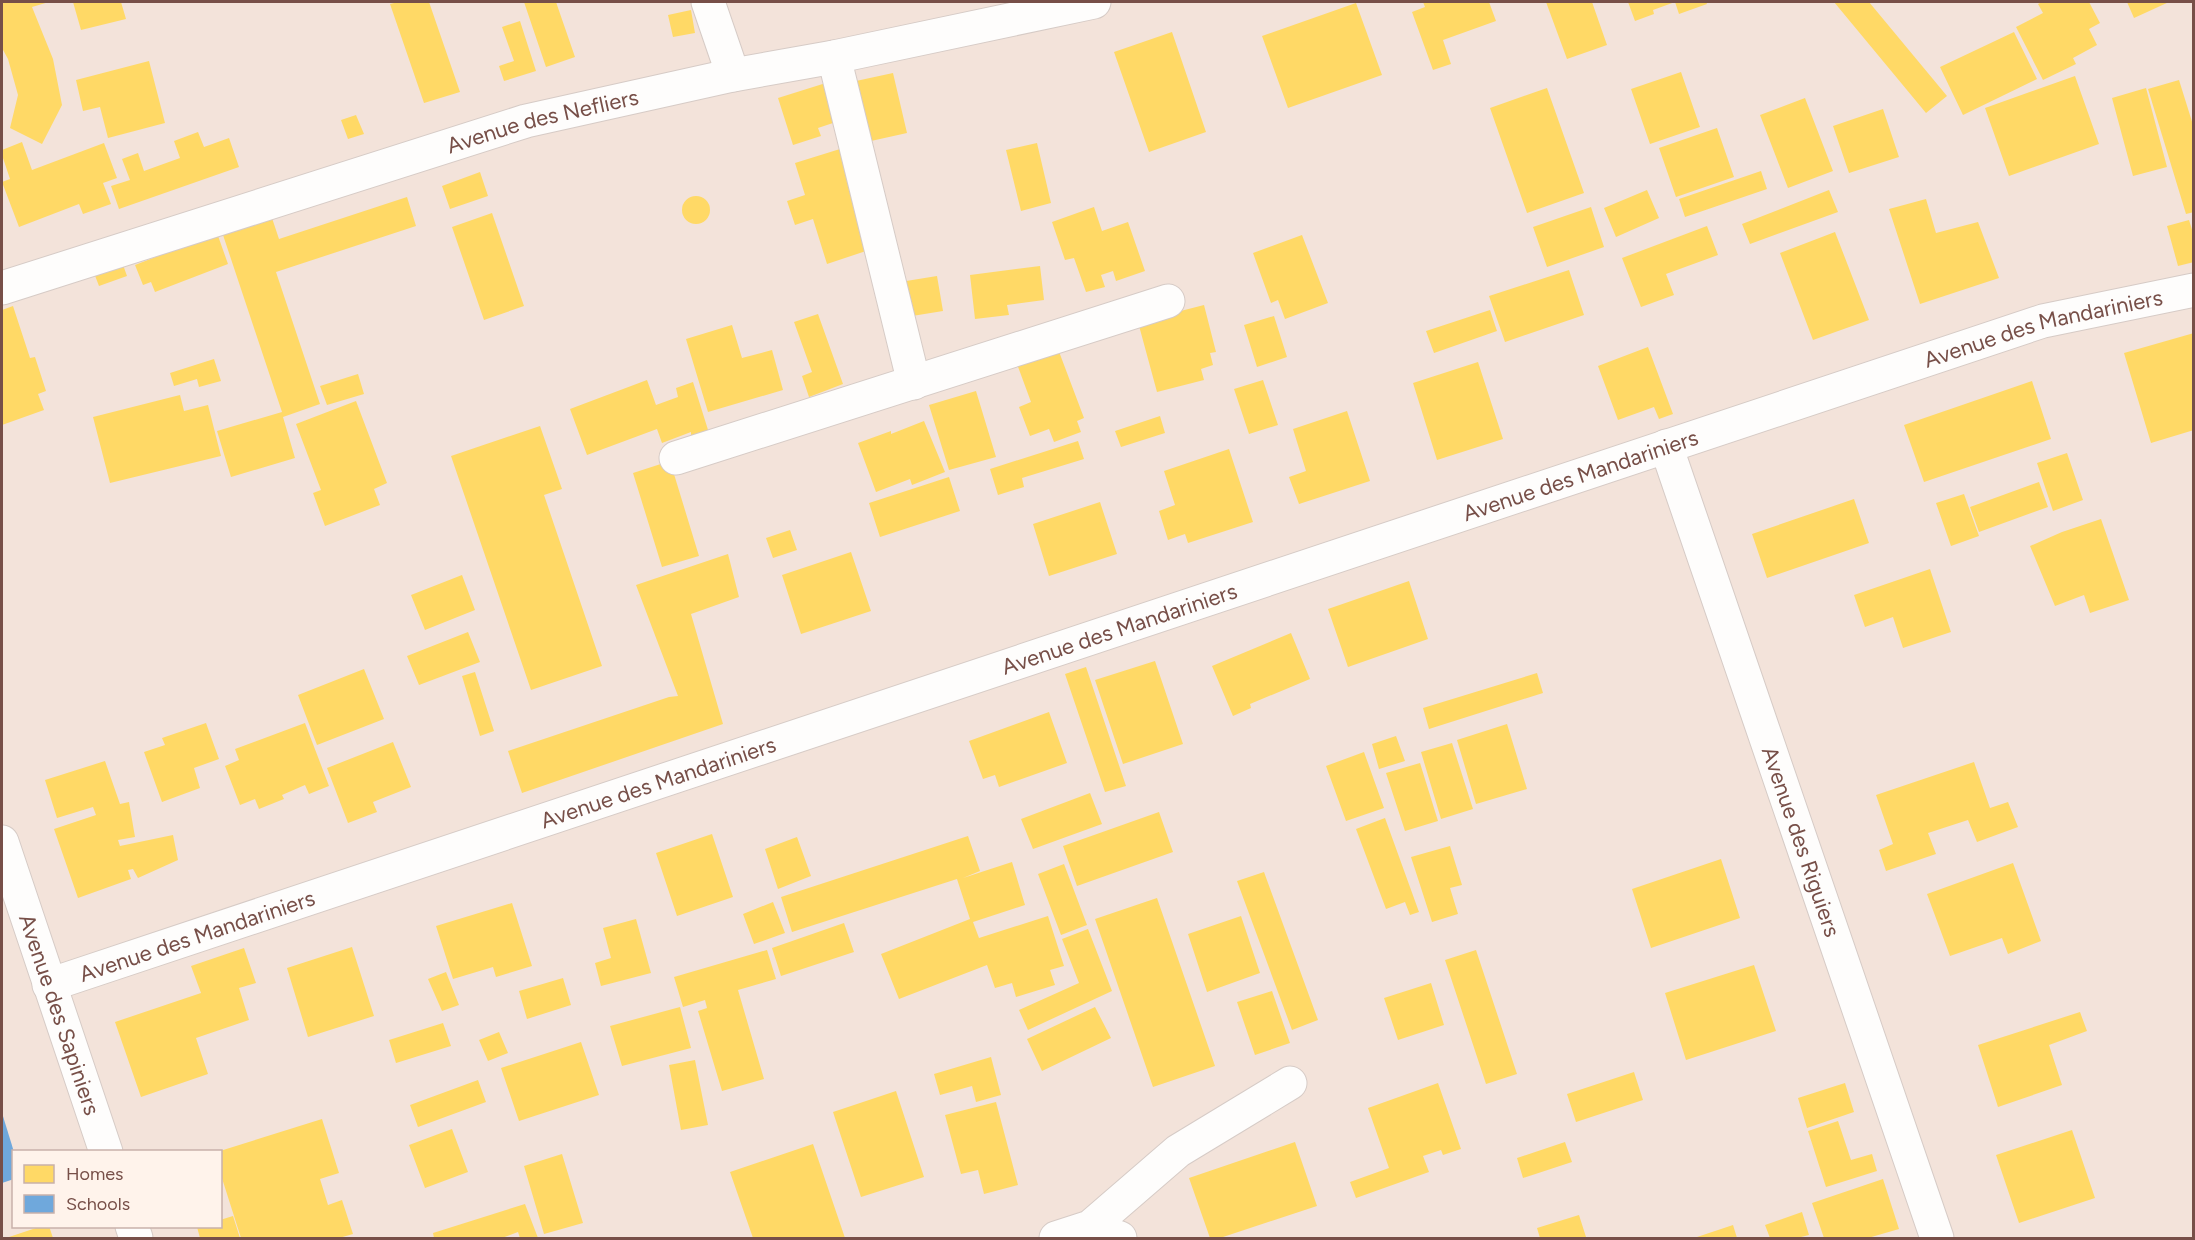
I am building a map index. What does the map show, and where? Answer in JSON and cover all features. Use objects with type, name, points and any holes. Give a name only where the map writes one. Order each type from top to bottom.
[{"type":"street","points":[[708,2],[733,75]]},
{"type":"street","name":"Avenue des Nefliers","points":[[2,288],[526,121],[733,75],[834,57],[1094,2]]},
{"type":"street","points":[[834,57],[914,383]]},
{"type":"street","name":"Avenue des Mandariniers","points":[[49,985],[2043,321],[2193,290]]},
{"type":"street","points":[[676,458],[1168,300]]},
{"type":"street","name":"Avenue des Riguiers","points":[[1666,446],[1937,1239]]},
{"type":"street","name":"Avenue des Sapiniers","points":[[2,842],[105,1150]]},
{"type":"street","points":[[1056,1239],[1090,1227],[1178,1151],[1290,1083]]},
{"type":"street","points":[[1090,1227],[1120,1239]]},
{"type":"shaded area","points":[[2,2],[2193,2],[2193,1238],[2,1238]]},
{"type":"building: Homes","points":[[2,2],[49,2],[32,7],[53,59],[62,105],[42,144],[10,128],[18,95],[8,59],[2,48]]},
{"type":"building: Homes","points":[[73,2],[121,2],[126,19],[81,30]]},
{"type":"building: Homes","points":[[429,2],[460,92],[424,103],[390,4]]},
{"type":"building: Homes","points":[[524,2],[556,2],[575,57],[546,67]]},
{"type":"building: Homes","points":[[1423,2],[1489,2],[1496,21],[1443,40],[1451,64],[1433,70],[1412,12],[1425,7]]},
{"type":"building: Homes","points":[[1546,2],[1592,2],[1607,45],[1567,59]]},
{"type":"building: Homes","points":[[1628,2],[1675,2],[1653,10],[1654,14],[1635,21]]},
{"type":"building: Homes","points":[[1675,2],[1706,2],[1707,4],[1679,14]]},
{"type":"building: Homes","points":[[1834,2],[1869,2],[1947,96],[1926,113]]},
{"type":"building: Homes","points":[[2042,2],[2089,2],[2100,23],[2089,29],[2097,45],[2073,58],[2076,64],[2043,80],[2016,27],[2043,13],[2038,4]]},
{"type":"building: Homes","points":[[2127,2],[2169,2],[2134,18]]},
{"type":"building: Homes","points":[[1356,3],[1382,75],[1288,108],[1262,36]]},
{"type":"building: Homes","points":[[691,10],[695,33],[673,37],[668,15]]},
{"type":"building: Homes","points":[[520,21],[536,71],[504,81],[499,66],[514,61],[502,27]]},
{"type":"building: Homes","points":[[1172,32],[1206,132],[1149,152],[1114,52]]},
{"type":"building: Homes","points":[[2014,32],[2037,79],[1963,115],[1940,67]]},
{"type":"building: Homes","points":[[149,61],[165,123],[108,138],[100,107],[83,111],[76,80]]},
{"type":"building: Homes","points":[[1681,72],[1700,127],[1650,144],[1631,89]]},
{"type":"building: Homes","points":[[893,73],[907,133],[871,141],[856,81]]},
{"type":"building: Homes","points":[[2075,76],[2099,144],[2009,176],[1985,108]]},
{"type":"building: Homes","points":[[2179,80],[2194,128],[2194,212],[2186,214],[2148,89]]},
{"type":"building: Homes","points":[[829,82],[842,120],[818,128],[821,136],[793,145],[778,98]]},
{"type":"building: Homes","points":[[1547,88],[1584,193],[1527,213],[1490,108]]},
{"type":"building: Homes","points":[[2146,88],[2167,167],[2133,176],[2112,98]]},
{"type":"building: Homes","points":[[1805,98],[1833,171],[1788,188],[1760,115]]},
{"type":"building: Homes","points":[[1883,109],[1899,157],[1849,173],[1833,126]]},
{"type":"building: Homes","points":[[356,115],[364,134],[348,139],[341,120]]},
{"type":"building: Homes","points":[[1717,128],[1734,177],[1676,197],[1659,148]]},
{"type":"building: Homes","points":[[198,132],[204,147],[229,138],[239,167],[119,209],[111,186],[130,180],[122,159],[138,153],[144,171],[180,158],[174,141]]},
{"type":"building: Homes","points":[[22,142],[32,170],[104,143],[117,178],[103,183],[111,204],[83,214],[79,204],[19,227],[2,182],[10,179],[2,150]]},
{"type":"building: Homes","points":[[1037,143],[1051,203],[1021,211],[1006,150]]},
{"type":"building: Homes","points":[[840,149],[872,249],[827,264],[813,219],[795,225],[787,201],[805,195],[795,163]]},
{"type":"building: Homes","points":[[1761,171],[1767,189],[1685,217],[1679,199]]},
{"type":"building: Homes","points":[[480,172],[488,196],[450,209],[442,186]]},
{"type":"building: Homes","points":[[1647,190],[1659,218],[1616,237],[1604,208]]},
{"type":"building: Homes","points":[[1829,190],[1838,212],[1750,244],[1742,224]]},
{"type":"building: Homes","points":[[696,196],[706,200],[710,210],[706,220],[696,224],[686,220],[682,210],[686,200]]},
{"type":"building: Homes","points":[[407,197],[416,226],[276,272],[320,404],[283,417],[295,458],[231,477],[217,431],[282,412],[222,232],[271,215],[279,239]]},
{"type":"building: Homes","points":[[1926,199],[1936,233],[1978,222],[1999,278],[1920,304],[1889,209]]},
{"type":"building: Homes","points":[[1094,207],[1102,231],[1128,222],[1145,271],[1116,281],[1113,271],[1101,275],[1105,287],[1086,292],[1074,258],[1065,260],[1052,222]]},
{"type":"building: Homes","points":[[1591,207],[1604,247],[1547,267],[1533,227]]},
{"type":"building: Homes","points":[[492,213],[524,306],[484,320],[452,227]]},
{"type":"building: Homes","points":[[2189,220],[2194,236],[2194,262],[2178,266],[2167,226]]},
{"type":"building: Homes","points":[[1707,226],[1718,255],[1666,274],[1674,295],[1641,307],[1622,258]]},
{"type":"building: Homes","points":[[1835,232],[1869,320],[1813,340],[1780,253]]},
{"type":"building: Homes","points":[[217,233],[228,264],[155,292],[151,282],[143,285],[135,265]]},
{"type":"building: Homes","points":[[1302,235],[1328,303],[1285,319],[1278,300],[1271,303],[1253,253]]},
{"type":"building: Homes","points":[[122,262],[127,276],[99,286],[94,273]]},
{"type":"building: Homes","points":[[1040,266],[1044,300],[1007,305],[1009,315],[975,319],[970,275]]},
{"type":"building: Homes","points":[[1569,270],[1584,315],[1505,342],[1489,296]]},
{"type":"building: Homes","points":[[937,276],[943,311],[906,317],[900,282]]},
{"type":"building: Homes","points":[[1204,305],[1216,352],[1210,353],[1213,365],[1201,369],[1204,380],[1157,392],[1138,322]]},
{"type":"building: Homes","points":[[13,306],[30,358],[35,357],[46,391],[38,394],[44,410],[2,425],[2,310]]},
{"type":"building: Homes","points":[[1490,310],[1497,331],[1434,353],[1426,331]]},
{"type":"building: Homes","points":[[818,314],[843,384],[809,397],[802,376],[812,372],[794,322]]},
{"type":"building: Homes","points":[[1274,316],[1287,357],[1257,367],[1244,325]]},
{"type":"building: Homes","points":[[732,325],[742,358],[772,350],[783,390],[708,412],[686,339]]},
{"type":"building: Homes","points":[[2194,333],[2194,430],[2151,443],[2124,353]]},
{"type":"building: Homes","points":[[1648,347],[1673,414],[1659,419],[1654,407],[1618,420],[1598,366]]},
{"type":"building: Homes","points":[[1058,349],[1084,418],[1077,421],[1081,432],[1054,442],[1049,429],[1030,436],[1019,407],[1031,402],[1017,364]]},
{"type":"building: Homes","points":[[214,359],[221,381],[199,387],[197,379],[174,386],[170,373]]},
{"type":"building: Homes","points":[[1478,362],[1503,439],[1437,460],[1413,383]]},
{"type":"building: Homes","points":[[358,374],[364,394],[327,405],[320,386]]},
{"type":"building: Homes","points":[[647,380],[656,405],[678,397],[676,388],[693,382],[709,433],[691,438],[691,432],[662,443],[657,429],[587,455],[570,409]]},
{"type":"building: Homes","points":[[1263,380],[1278,425],[1249,434],[1234,389]]},
{"type":"building: Homes","points":[[2032,381],[2051,439],[1924,482],[1904,425]]},
{"type":"building: Homes","points":[[976,391],[996,457],[949,470],[929,405]]},
{"type":"building: Homes","points":[[180,395],[184,411],[208,405],[221,456],[110,483],[93,417]]},
{"type":"building: Homes","points":[[356,401],[387,483],[374,489],[380,505],[325,526],[313,493],[321,490],[296,424]]},
{"type":"building: Homes","points":[[1347,411],[1370,481],[1299,504],[1289,477],[1306,471],[1293,429]]},
{"type":"building: Homes","points":[[1160,416],[1165,433],[1121,447],[1115,431]]},
{"type":"building: Homes","points":[[924,421],[945,472],[912,485],[910,479],[876,492],[858,443],[891,431],[891,434]]},
{"type":"building: Homes","points":[[540,426],[562,489],[544,495],[602,666],[531,690],[451,456]]},
{"type":"building: Homes","points":[[1078,441],[1084,459],[1022,478],[1024,487],[998,495],[990,469]]},
{"type":"building: Homes","points":[[1229,449],[1253,522],[1188,543],[1185,534],[1168,540],[1159,511],[1175,505],[1164,471]]},
{"type":"building: Homes","points":[[2067,453],[2083,500],[2053,511],[2037,463]]},
{"type":"building: Homes","points":[[670,461],[699,556],[662,567],[633,473]]},
{"type":"building: Homes","points":[[949,477],[960,511],[880,537],[869,503]]},
{"type":"building: Homes","points":[[2039,482],[2048,507],[1979,532],[1970,507]]},
{"type":"building: Homes","points":[[1964,494],[1979,536],[1951,546],[1936,503]]},
{"type":"building: Homes","points":[[1854,499],[1869,543],[1767,578],[1752,534]]},
{"type":"building: Homes","points":[[1100,502],[1117,554],[1049,576],[1033,524]]},
{"type":"building: Homes","points":[[2101,519],[2129,600],[2090,613],[2084,595],[2055,606],[2030,546]]},
{"type":"building: Homes","points":[[790,530],[797,550],[773,558],[766,538]]},
{"type":"building: Homes","points":[[851,552],[871,611],[801,634],[782,575]]},
{"type":"building: Homes","points":[[728,554],[739,597],[691,614],[723,724],[522,793],[508,751],[669,697],[678,696],[636,585]]},
{"type":"building: Homes","points":[[1930,569],[1951,632],[1903,648],[1893,617],[1865,627],[1854,595]]},
{"type":"building: Homes","points":[[462,575],[475,610],[425,630],[411,595]]},
{"type":"building: Homes","points":[[1409,581],[1428,639],[1348,667],[1328,609]]},
{"type":"building: Homes","points":[[468,632],[480,662],[419,685],[407,656]]},
{"type":"building: Homes","points":[[1291,633],[1310,679],[1250,704],[1251,708],[1233,716],[1212,666]]},
{"type":"building: Homes","points":[[1155,661],[1183,744],[1123,764],[1095,680]]},
{"type":"building: Homes","points":[[1086,667],[1126,786],[1105,792],[1065,674]]},
{"type":"building: Homes","points":[[364,669],[384,719],[317,745],[298,695]]},
{"type":"building: Homes","points":[[475,672],[494,731],[480,736],[462,676]]},
{"type":"building: Homes","points":[[1537,673],[1543,693],[1429,729],[1423,708]]},
{"type":"building: Homes","points":[[1049,712],[1067,763],[999,787],[995,775],[983,779],[969,741]]},
{"type":"building: Homes","points":[[206,723],[219,759],[194,768],[200,788],[162,802],[144,752],[165,745],[162,738]]},
{"type":"building: Homes","points":[[305,723],[329,786],[309,794],[305,785],[282,795],[284,799],[259,809],[255,799],[240,805],[225,766],[239,760],[235,749]]},
{"type":"building: Homes","points":[[1507,724],[1527,789],[1476,804],[1457,740]]},
{"type":"building: Homes","points":[[1396,736],[1405,761],[1379,769],[1372,744]]},
{"type":"building: Homes","points":[[393,742],[411,787],[373,802],[377,812],[348,823],[327,768]]},
{"type":"building: Homes","points":[[1452,743],[1473,809],[1441,819],[1421,752]]},
{"type":"building: Homes","points":[[1364,752],[1384,808],[1346,821],[1326,766]]},
{"type":"building: Homes","points":[[105,761],[120,804],[129,802],[135,837],[118,840],[120,846],[173,835],[178,860],[138,878],[133,869],[128,870],[131,879],[78,898],[54,829],[96,815],[93,807],[57,818],[45,780]]},
{"type":"building: Homes","points":[[1974,762],[1990,808],[2008,802],[2018,827],[1977,842],[1968,820],[1928,833],[1936,854],[1886,871],[1879,850],[1893,844],[1876,795]]},
{"type":"building: Homes","points":[[1420,763],[1438,821],[1405,831],[1386,773]]},
{"type":"building: Homes","points":[[1090,793],[1102,824],[1033,849],[1021,819]]},
{"type":"building: Homes","points":[[1159,812],[1173,852],[1077,886],[1063,846]]},
{"type":"building: Homes","points":[[1385,818],[1419,912],[1410,915],[1405,902],[1386,909],[1356,829]]},
{"type":"building: Homes","points":[[712,834],[733,897],[677,916],[656,853]]},
{"type":"building: Homes","points":[[968,836],[980,871],[963,878],[1012,862],[1025,905],[973,922],[979,938],[1048,916],[1064,966],[1050,970],[1055,985],[1016,997],[1012,983],[995,988],[987,965],[899,999],[881,954],[970,919],[957,879],[792,932],[781,897]]},
{"type":"building: Homes","points":[[797,837],[811,876],[778,889],[765,849]]},
{"type":"building: Homes","points":[[1450,846],[1462,885],[1450,888],[1458,914],[1432,922],[1411,857]]},
{"type":"building: Homes","points":[[1721,859],[1740,918],[1651,948],[1632,889]]},
{"type":"building: Homes","points":[[2013,863],[2041,941],[2008,954],[2002,938],[1950,956],[1927,894]]},
{"type":"building: Homes","points":[[1064,864],[1087,925],[1061,935],[1038,874]]},
{"type":"building: Homes","points":[[1264,872],[1318,1020],[1292,1030],[1237,881]]},
{"type":"building: Homes","points":[[1157,898],[1215,1066],[1153,1087],[1095,919]]},
{"type":"building: Homes","points":[[773,902],[785,933],[754,944],[743,914]]},
{"type":"building: Homes","points":[[512,903],[532,966],[496,977],[493,967],[453,979],[436,926]]},
{"type":"building: Homes","points":[[1241,916],[1260,973],[1207,992],[1188,934]]},
{"type":"building: Homes","points":[[636,919],[651,973],[601,986],[595,963],[611,958],[603,928]]},
{"type":"building: Homes","points":[[844,923],[854,952],[781,976],[772,948]]},
{"type":"building: Homes","points":[[1088,929],[1112,991],[1028,1030],[1019,1010],[1079,983],[1062,939]]},
{"type":"building: Homes","points":[[352,947],[374,1016],[308,1037],[287,968]]},
{"type":"building: Homes","points":[[244,948],[256,983],[239,988],[249,1020],[196,1038],[208,1074],[141,1097],[115,1022],[201,993],[191,966]]},
{"type":"building: Homes","points":[[767,950],[776,979],[738,990],[764,1079],[722,1091],[698,1011],[707,1008],[705,1000],[683,1007],[674,977]]},
{"type":"building: Homes","points":[[1476,950],[1517,1074],[1486,1084],[1445,960]]},
{"type":"building: Homes","points":[[1754,965],[1776,1031],[1686,1060],[1665,993]]},
{"type":"building: Homes","points":[[446,972],[459,1005],[442,1011],[428,979]]},
{"type":"building: Homes","points":[[563,978],[571,1005],[527,1019],[519,991]]},
{"type":"building: Homes","points":[[1431,983],[1444,1025],[1398,1040],[1384,998]]},
{"type":"building: Homes","points":[[1272,991],[1290,1043],[1255,1055],[1237,1002]]},
{"type":"building: Homes","points":[[680,1007],[691,1048],[622,1066],[610,1026]]},
{"type":"building: Homes","points":[[1095,1007],[1111,1038],[1042,1071],[1027,1039]]},
{"type":"building: Homes","points":[[2080,1012],[2087,1031],[2049,1045],[2062,1085],[1998,1107],[1978,1045]]},
{"type":"building: Homes","points":[[443,1023],[451,1046],[396,1063],[389,1040]]},
{"type":"building: Homes","points":[[499,1032],[508,1053],[488,1061],[479,1040]]},
{"type":"building: Homes","points":[[581,1042],[599,1095],[519,1121],[501,1068]]},
{"type":"building: Homes","points":[[991,1057],[1001,1095],[976,1102],[972,1086],[940,1095],[934,1074]]},
{"type":"building: Homes","points":[[695,1060],[708,1125],[681,1130],[669,1065]]},
{"type":"building: Homes","points":[[1634,1072],[1643,1100],[1576,1122],[1567,1094]]},
{"type":"building: Homes","points":[[478,1080],[486,1102],[418,1127],[410,1105]]},
{"type":"building: Homes","points":[[1438,1083],[1461,1149],[1443,1155],[1441,1150],[1423,1156],[1429,1172],[1356,1198],[1350,1182],[1389,1168],[1368,1108]]},
{"type":"building: Homes","points":[[1845,1083],[1854,1112],[1807,1128],[1798,1098]]},
{"type":"building: Homes","points":[[896,1091],[924,1177],[861,1197],[833,1112]]},
{"type":"building: Homes","points":[[996,1102],[1018,1185],[984,1194],[978,1170],[961,1174],[945,1115]]},
{"type":"building: Homes","points":[[322,1119],[339,1173],[320,1179],[328,1205],[342,1200],[353,1234],[339,1238],[241,1238],[222,1178],[222,1150]]},
{"type":"building: Homes","points":[[1838,1121],[1851,1160],[1872,1154],[1877,1171],[1826,1187],[1808,1131]]},
{"type":"building: Homes","points":[[452,1129],[468,1172],[425,1188],[409,1145]]},
{"type":"building: Homes","points":[[2072,1130],[2095,1198],[2019,1223],[1996,1155]]},
{"type":"building: Homes","points":[[1295,1142],[1317,1206],[1220,1238],[1210,1238],[1189,1178]]},
{"type":"building: Homes","points":[[1565,1142],[1572,1162],[1523,1178],[1517,1158]]},
{"type":"building: Homes","points":[[813,1144],[845,1238],[753,1238],[730,1172]]},
{"type":"building: Homes","points":[[562,1154],[583,1223],[544,1234],[524,1166]]},
{"type":"building: Homes","points":[[1883,1179],[1899,1229],[1868,1238],[1824,1238],[1812,1203]]},
{"type":"building: Homes","points":[[525,1204],[538,1238],[520,1238],[518,1232],[502,1238],[434,1238],[433,1233]]},
{"type":"building: Homes","points":[[1802,1212],[1809,1235],[1797,1238],[1770,1238],[1765,1225]]},
{"type":"building: Homes","points":[[1579,1215],[1586,1237],[1540,1238],[1537,1228]]},
{"type":"building: Homes","points":[[233,1216],[240,1238],[200,1238],[197,1228],[222,1228],[222,1219]]},
{"type":"building: Homes","points":[[1733,1225],[1737,1238],[1694,1238]]},
{"type":"building: Homes","points":[[36,1228],[50,1228],[53,1238],[6,1238]]},
{"type":"building: Schools","points":[[2,1113],[13,1150],[12,1180],[2,1183]]}]
